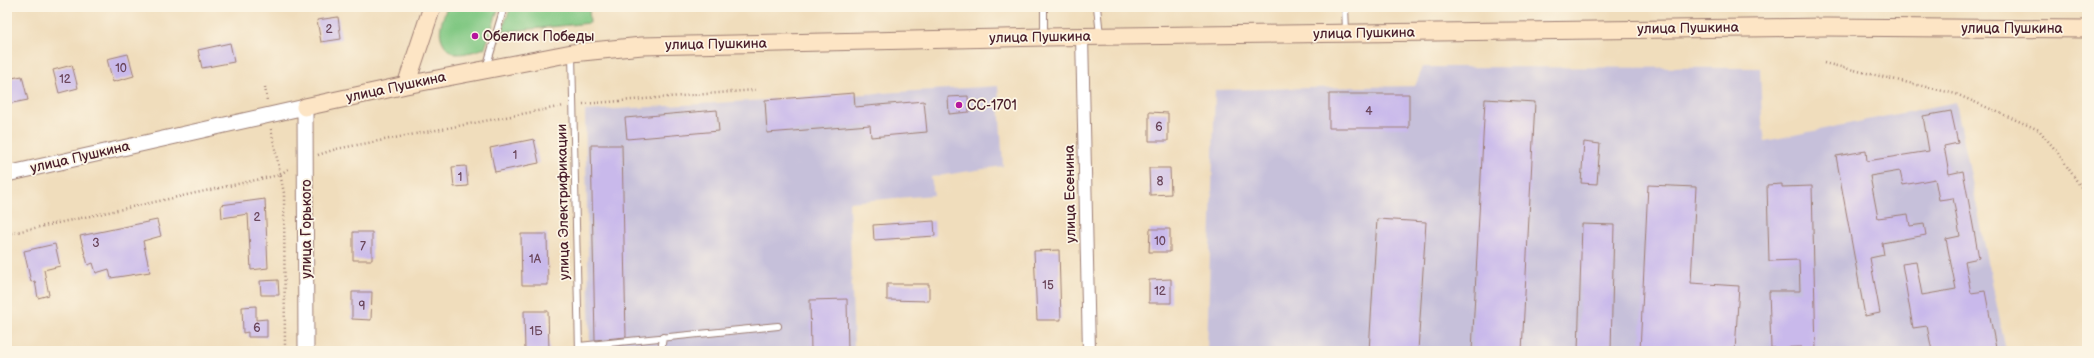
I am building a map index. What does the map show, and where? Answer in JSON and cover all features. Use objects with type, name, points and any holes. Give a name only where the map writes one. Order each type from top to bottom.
[{"type":"main road","points":[[406,85],[432,7]]},
{"type":"main road","name":"улица Пушкина","points":[[305,107],[406,85],[572,53],[642,46],[1082,36],[1826,27],[2087,29]]},
{"type":"street","name":"улица Есенина","points":[[1082,36],[1089,351]]},
{"type":"street","name":"улица Пушкина","points":[[7,174],[305,107]]},
{"type":"street","name":"улица Горького","points":[[305,107],[306,351]]},
{"type":"lane","points":[[486,69],[504,7]]},
{"type":"lane","points":[[1044,7],[1044,37]]},
{"type":"lane","points":[[1097,7],[1100,36]]},
{"type":"lane","points":[[1345,7],[1346,33]]},
{"type":"lane","name":"улица Электрификации","points":[[572,53],[579,348]]},
{"type":"lane","points":[[579,348],[663,337],[778,326]]},
{"type":"lane","points":[[661,351],[663,337]]},
{"type":"path","points":[[1824,63],[1956,94],[2039,130],[2058,153],[2087,196]]},
{"type":"path","points":[[265,87],[279,175],[284,193],[285,351]]},
{"type":"path","points":[[7,234],[279,175],[306,160],[336,149],[573,105],[755,90]]},
{"type":"shaded area","points":[[1423,67],[1760,68],[1762,122],[1765,141],[1956,102],[2006,351],[1207,351],[1215,90],[1415,86]]},
{"type":"shaded area","points":[[998,86],[1003,166],[931,177],[934,195],[849,202],[854,351],[590,351],[585,111]]},
{"type":"green space","points":[[447,7],[499,7],[485,48],[468,53],[457,54],[453,53],[447,48],[443,43],[440,33]]},
{"type":"green space","points":[[511,7],[589,9],[590,23],[501,32]]},
{"type":"building","points":[[338,17],[341,39],[321,42],[317,20]]},
{"type":"building","points":[[230,43],[234,62],[202,68],[198,50]]},
{"type":"building","points":[[128,54],[134,76],[113,82],[107,59]]},
{"type":"building","points":[[72,65],[78,88],[59,93],[53,70]]},
{"type":"building","points":[[22,76],[28,100],[7,104],[7,79]]},
{"type":"building","points":[[854,93],[855,107],[924,101],[927,132],[871,137],[870,125],[767,133],[765,100]]},
{"type":"building","points":[[1329,94],[1409,94],[1409,128],[1329,128]]},
{"type":"building","name":"СС-1701","points":[[968,96],[969,112],[949,114],[948,97]]},
{"type":"building","points":[[1485,99],[1535,102],[1522,351],[1472,351]]},
{"type":"building","points":[[717,110],[719,131],[627,139],[625,118]]},
{"type":"building","points":[[1951,111],[1958,143],[1944,146],[1949,174],[1963,171],[1979,258],[1965,261],[1971,293],[1985,291],[1996,348],[1983,351],[1932,351],[1927,326],[1913,328],[1902,264],[1916,262],[1922,295],[1956,289],[1946,239],[1960,236],[1953,198],[1939,200],[1935,179],[1903,185],[1900,171],[1870,176],[1878,218],[1908,214],[1910,226],[1924,224],[1926,235],[1882,243],[1884,255],[1870,258],[1880,313],[1865,316],[1836,156],[1866,151],[1867,161],[1929,151],[1923,116]]},
{"type":"building","points":[[1149,112],[1168,113],[1168,141],[1149,141]]},
{"type":"building","points":[[534,139],[539,163],[495,172],[490,148]]},
{"type":"building","points":[[1584,142],[1600,144],[1597,184],[1581,183]]},
{"type":"building","points":[[591,145],[622,145],[626,337],[595,340]]},
{"type":"building","points":[[466,166],[468,186],[454,187],[452,167]]},
{"type":"building","points":[[1149,168],[1170,168],[1171,194],[1150,195]]},
{"type":"building","points":[[1782,184],[1782,187],[1812,186],[1816,351],[1801,351],[1801,347],[1771,348],[1769,291],[1800,291],[1799,260],[1769,261],[1767,185]]},
{"type":"building","points":[[1648,185],[1696,187],[1691,283],[1739,286],[1735,351],[1640,351]]},
{"type":"building","points":[[265,199],[268,268],[251,270],[248,214],[222,218],[221,205]]},
{"type":"building","points":[[1377,219],[1426,222],[1418,351],[1369,351]]},
{"type":"building","points":[[157,220],[161,236],[143,241],[150,272],[111,278],[109,269],[96,273],[93,263],[88,265],[80,236]]},
{"type":"building","points":[[934,221],[935,236],[874,240],[873,225]]},
{"type":"building","points":[[1582,224],[1614,225],[1611,351],[1578,351]]},
{"type":"building","points":[[1150,229],[1170,229],[1170,252],[1149,252]]},
{"type":"building","points":[[353,232],[372,232],[372,260],[353,260]]},
{"type":"building","points":[[521,234],[547,234],[548,285],[522,285]]},
{"type":"building","points":[[55,244],[60,266],[44,270],[49,295],[38,298],[35,281],[31,282],[24,251]]},
{"type":"building","points":[[1059,250],[1061,320],[1037,320],[1034,251]]},
{"type":"building","points":[[1171,279],[1171,303],[1149,303],[1149,280]]},
{"type":"building","points":[[278,280],[279,295],[261,295],[260,281]]},
{"type":"building","points":[[887,284],[929,284],[929,301],[887,300]]},
{"type":"building","points":[[352,292],[372,292],[371,320],[352,319]]},
{"type":"building","points":[[847,299],[848,351],[811,351],[810,300]]},
{"type":"building","points":[[256,306],[256,320],[267,319],[267,337],[248,337],[248,332],[243,333],[242,307]]},
{"type":"building","points":[[524,311],[548,311],[549,351],[525,351]]},
{"type":"place","name":"Обелиск Победы","points":[[475,36]]},
{"type":"place","name":"СС-1701","points":[[959,105]]}]
